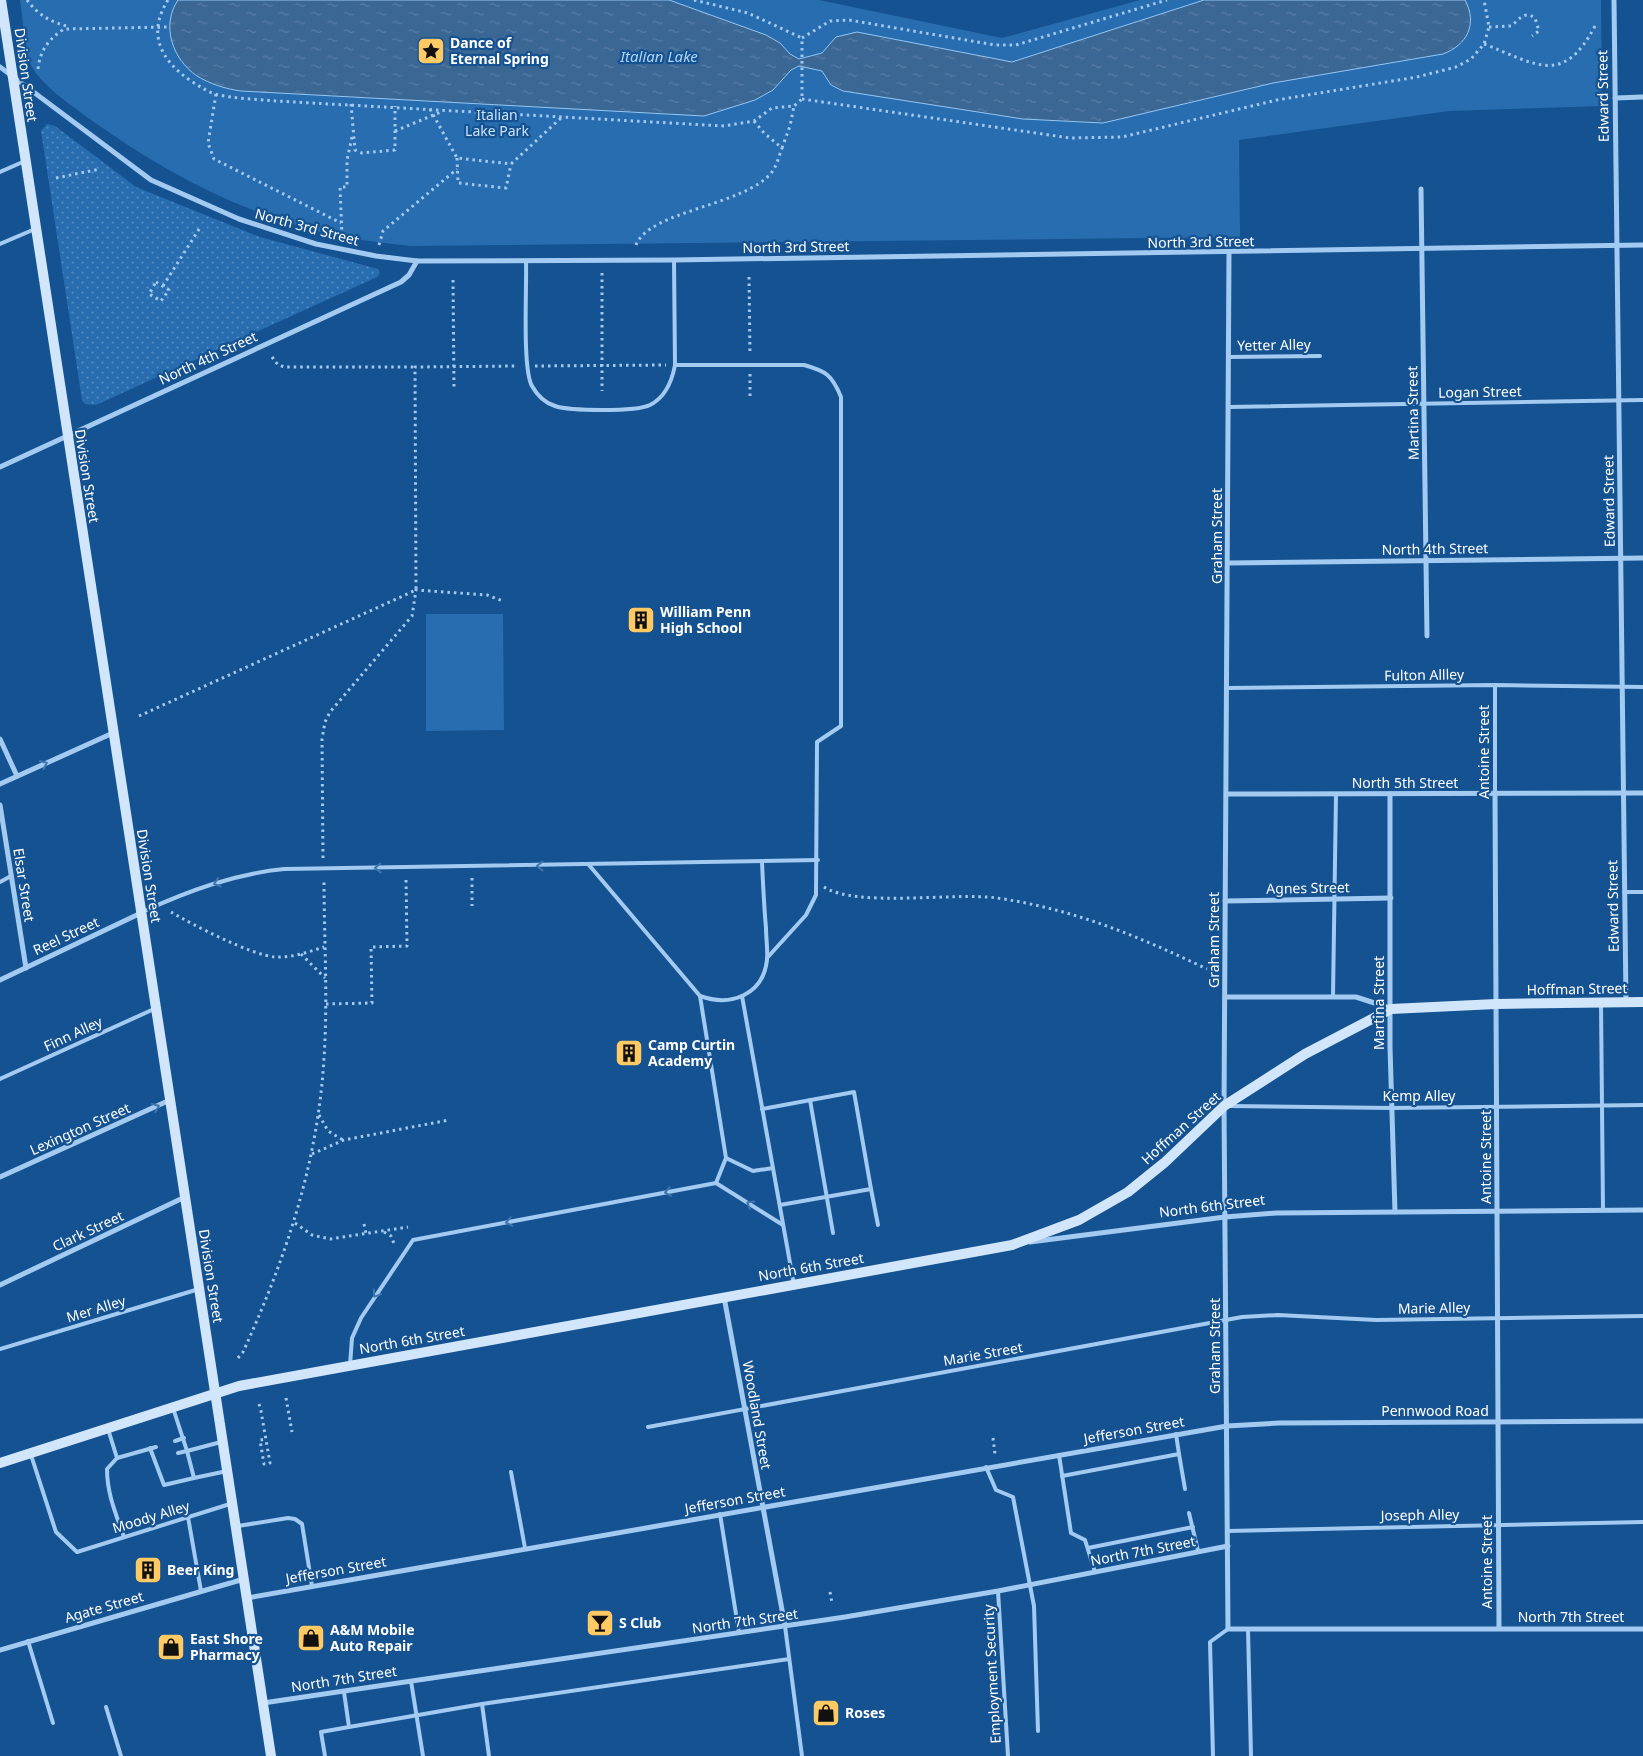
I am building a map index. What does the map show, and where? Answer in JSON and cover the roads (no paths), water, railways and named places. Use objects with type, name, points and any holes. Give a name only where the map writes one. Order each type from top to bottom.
[{"type":"main road","name":"Division Street","points":[[1,0],[271,1756]]},
{"type":"main road","name":"Hoffman Street","points":[[1012,1245],[1079,1220],[1128,1192],[1164,1163],[1224,1106],[1305,1054],[1391,1009],[1496,1004],[1643,1002]]},
{"type":"main road","name":"North 6th Street","points":[[0,1463],[239,1386],[1012,1245]]},
{"type":"street","name":"Edward Street","points":[[1614,0],[1626,1002]]},
{"type":"street","name":"North 3rd Street","points":[[0,67],[151,180],[239,220],[316,244],[376,256],[417,261],[674,260],[1229,253],[1643,245]]},
{"type":"street","points":[[1614,98],[1643,98]]},
{"type":"street","name":"Martina Street","points":[[1421,189],[1427,636]]},
{"type":"street","name":"Graham Street","points":[[1228,1628],[1224,1106],[1228,688],[1229,253]]},
{"type":"street","name":"North 4th Street","points":[[0,467],[401,282],[408,276],[417,261]]},
{"type":"street","name":"North 4th Street","points":[[1228,564],[1643,558]]},
{"type":"street","points":[[0,784],[113,732]]},
{"type":"street","points":[[0,739],[17,776]]},
{"type":"street","name":"North 5th Street","points":[[1227,794],[1643,793]]},
{"type":"street","name":"Martina Street","points":[[1390,794],[1392,1108],[1395,1212]]},
{"type":"street","name":"Antoine Street","points":[[1495,794],[1499,1628]]},
{"type":"street","name":"Elsar Street","points":[[0,805],[26,968]]},
{"type":"street","name":"Agnes Street","points":[[1225,901],[1390,898]]},
{"type":"street","name":"Reel Street","points":[[0,980],[141,913]]},
{"type":"street","name":"Hoffman Street","points":[[1225,997],[1356,997],[1391,1009]]},
{"type":"street","name":"Lexington Street","points":[[0,1177],[170,1100]]},
{"type":"street","name":"Clark Street","points":[[0,1284],[185,1197]]},
{"type":"street","name":"North 6th Street","points":[[1012,1245],[1225,1217],[1276,1213],[1643,1210]]},
{"type":"street","name":"Woodland Street","points":[[724,1297],[785,1626]]},
{"type":"street","name":"Pennwood Road","points":[[1227,1426],[1279,1423],[1643,1421]]},
{"type":"street","name":"Jefferson Street","points":[[246,1598],[1227,1426]]},
{"type":"street","name":"North 7th Street","points":[[262,1703],[785,1626],[998,1591],[1228,1546]]},
{"type":"street","name":"Agate Street","points":[[0,1650],[244,1579]]},
{"type":"street","name":"North 7th Street","points":[[1228,1628],[1643,1628]]},
{"type":"lane","points":[[0,172],[25,161]]},
{"type":"lane","points":[[0,244],[35,228]]},
{"type":"lane","points":[[526,261],[527,366],[532,386],[542,399],[553,406],[564,409],[624,409],[649,406],[666,390],[673,378],[675,365],[674,260]]},
{"type":"lane","name":"Yetter Alley","points":[[1228,357],[1320,356]]},
{"type":"lane","points":[[675,365],[804,365],[823,370],[835,382],[841,396],[841,726],[817,742],[818,883],[816,895],[806,915],[767,958]]},
{"type":"lane","name":"Logan Street","points":[[1228,407],[1643,400]]},
{"type":"lane","name":"Fulton Allley","points":[[1228,688],[1495,685],[1643,687]]},
{"type":"lane","name":"Antoine Street","points":[[1495,685],[1495,794]]},
{"type":"lane","points":[[1333,996],[1336,794]]},
{"type":"lane","points":[[141,913],[219,882],[266,871],[818,860]]},
{"type":"lane","points":[[700,996],[723,1002],[742,996],[758,982],[766,967],[762,862]]},
{"type":"lane","points":[[589,865],[700,996],[726,1158],[716,1183]]},
{"type":"lane","points":[[0,882],[11,876]]},
{"type":"lane","points":[[1624,892],[1643,892]]},
{"type":"lane","points":[[742,996],[794,1285]]},
{"type":"lane","points":[[1601,1003],[1600,1107],[1603,1210]]},
{"type":"lane","name":"Finn Alley","points":[[0,1080],[156,1008]]},
{"type":"lane","points":[[762,1109],[854,1092],[878,1225]]},
{"type":"lane","points":[[810,1100],[833,1233]]},
{"type":"lane","name":"Kemp Alley","points":[[1224,1106],[1496,1108],[1643,1105]]},
{"type":"lane","points":[[726,1158],[753,1171],[773,1168]]},
{"type":"lane","points":[[350,1365],[352,1338],[361,1318],[413,1240],[716,1183],[783,1225]]},
{"type":"lane","points":[[780,1205],[871,1189]]},
{"type":"lane","name":"Mer Alley","points":[[0,1349],[199,1289]]},
{"type":"lane","name":"Marie Alley","points":[[1226,1321],[1278,1315],[1376,1320],[1643,1316]]},
{"type":"lane","name":"Marie Street","points":[[648,1427],[1226,1321]]},
{"type":"lane","points":[[173,1408],[184,1438],[194,1478]]},
{"type":"lane","points":[[108,1429],[117,1458]]},
{"type":"lane","points":[[1176,1434],[1185,1489]]},
{"type":"lane","points":[[175,1441],[184,1438]]},
{"type":"lane","points":[[178,1453],[223,1442]]},
{"type":"lane","points":[[124,1537],[107,1485],[107,1469],[117,1458],[156,1447]]},
{"type":"lane","points":[[150,1448],[157,1459],[164,1485],[227,1471]]},
{"type":"lane","name":"Moody Alley","points":[[30,1454],[56,1532],[77,1552],[232,1504]]},
{"type":"lane","points":[[1062,1476],[1180,1454]]},
{"type":"lane","points":[[1059,1455],[1071,1533],[1085,1540],[1095,1572]]},
{"type":"lane","points":[[986,1467],[991,1484],[996,1490],[1014,1497],[1034,1606],[1038,1731]]},
{"type":"lane","points":[[511,1472],[525,1548]]},
{"type":"lane","points":[[1189,1513],[1198,1551]]},
{"type":"lane","points":[[720,1514],[739,1633]]},
{"type":"lane","points":[[188,1517],[201,1591]]},
{"type":"lane","points":[[236,1527],[288,1518],[295,1519],[302,1524],[312,1586]]},
{"type":"lane","name":"Joseph Alley","points":[[1228,1531],[1643,1522]]},
{"type":"lane","points":[[1088,1548],[1193,1527]]},
{"type":"lane","name":"Employment Security","points":[[998,1591],[1008,1756]]},
{"type":"lane","points":[[785,1626],[802,1756]]},
{"type":"lane","points":[[1212,1756],[1210,1642],[1228,1628]]},
{"type":"lane","points":[[1248,1629],[1251,1756]]},
{"type":"lane","points":[[28,1641],[53,1723]]},
{"type":"lane","points":[[325,1756],[321,1732],[349,1726],[416,1714],[789,1659]]},
{"type":"lane","points":[[411,1680],[423,1756]]},
{"type":"lane","points":[[344,1692],[349,1726]]},
{"type":"lane","points":[[482,1704],[490,1756]]},
{"type":"lane","points":[[106,1706],[121,1756]]},
{"type":"water","name":"Italian Lake","points":[[178,0],[669,0],[766,35],[780,43],[790,54],[799,59],[822,53],[836,37],[857,32],[1012,62],[1204,0],[1465,0],[1469,9],[1470,25],[1464,39],[1443,54],[1273,83],[1103,123],[1023,119],[843,91],[831,85],[822,71],[799,66],[791,70],[773,90],[755,100],[704,116],[230,89],[202,79],[188,69],[181,60],[172,41],[170,31],[170,20]]},
{"type":"place","name":"Dance of Eternal Spring","points":[[431,51]]},
{"type":"place","name":"William Penn High School","points":[[641,620]]},
{"type":"place","name":"Camp Curtin Academy","points":[[629,1053]]},
{"type":"place","name":"Beer King","points":[[148,1570]]},
{"type":"place","name":"S Club","points":[[600,1623]]},
{"type":"place","name":"A&M Mobile Auto Repair","points":[[311,1638]]},
{"type":"place","name":"East Shore Pharmacy","points":[[171,1647]]},
{"type":"place","name":"Roses","points":[[826,1713]]},
{"type":"park label","name":"Italian Lake Park","points":[[497,124]]}]
